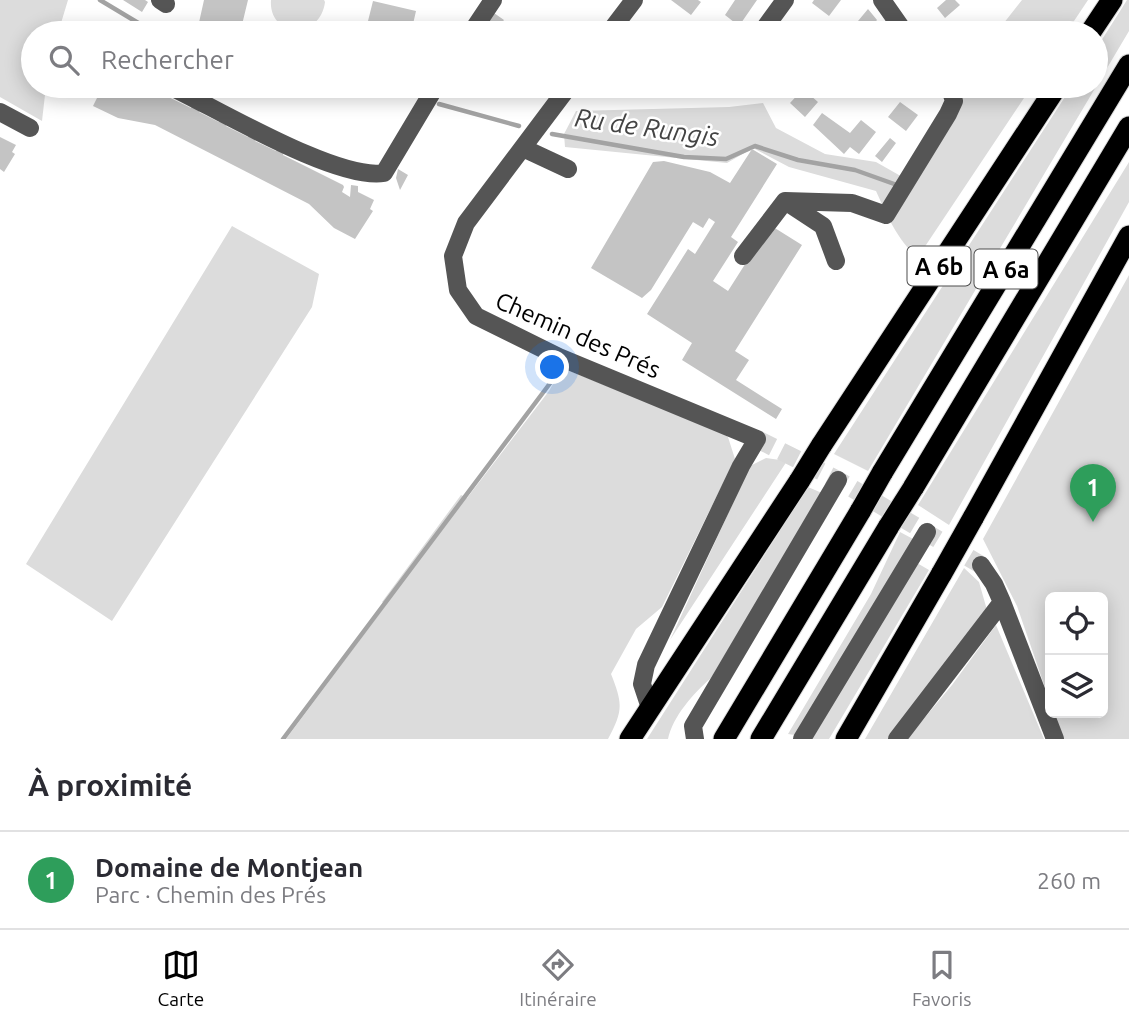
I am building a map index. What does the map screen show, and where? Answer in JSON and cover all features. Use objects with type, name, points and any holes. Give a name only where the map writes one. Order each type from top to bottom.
[{"type":"highway","points":[[1098,21],[1112,0]]},
{"type":"highway","name":"A 6a","points":[[723,739],[1129,65]]},
{"type":"highway","name":"A 6b","points":[[630,739],[1048,98]]},
{"type":"highway","name":"A 6a","points":[[761,739],[1129,127]]},
{"type":"highway","points":[[846,739],[974,518],[1129,236]]},
{"type":"street","points":[[479,21],[493,0]]},
{"type":"street","points":[[618,21],[634,0]]},
{"type":"street","points":[[770,21],[785,0]]},
{"type":"street","points":[[882,0],[897,21]]},
{"type":"street","points":[[194,98],[323,161],[354,171],[375,174],[384,173],[429,98]]},
{"type":"street","name":"Chemin des Prés","points":[[560,98],[466,223],[453,256],[458,289],[476,316],[559,357],[757,439],[741,466],[646,665],[642,684],[650,708]]},
{"type":"street","points":[[785,201],[852,203],[887,215],[948,114],[953,98]]},
{"type":"street","points":[[0,112],[30,128]]},
{"type":"street","points":[[523,148],[568,169]]},
{"type":"street","points":[[743,256],[785,201]]},
{"type":"street","points":[[785,201],[823,226],[836,261]]},
{"type":"street","points":[[695,739],[693,726],[838,480]]},
{"type":"street","points":[[802,739],[927,532]]},
{"type":"street","points":[[981,565],[1002,602],[1055,739]]},
{"type":"street","points":[[897,739],[1002,602]]},
{"type":"shaded area","points":[[0,0],[68,0],[62,21],[21,21],[21,98],[45,98],[42,121],[0,97]]},
{"type":"shaded area","points":[[271,0],[325,2],[316,21],[277,21],[272,12]]},
{"type":"shaded area","points":[[1022,0],[1088,0],[1074,21],[1005,21]]},
{"type":"shaded area","points":[[1129,0],[1129,31],[1108,66],[1108,30]]},
{"type":"shaded area","points":[[959,98],[1024,98],[918,257],[899,236],[876,191],[789,167],[753,148],[727,163],[565,147],[564,134],[576,111],[729,107],[763,103],[776,128],[825,154],[876,162],[913,183],[950,128]]},
{"type":"shaded area","points":[[1064,98],[1089,98],[868,471],[834,454]]},
{"type":"shaded area","points":[[1129,162],[1129,202],[949,525],[918,505]]},
{"type":"shaded area","points":[[232,226],[319,274],[312,307],[112,621],[26,564]]},
{"type":"shaded area","points":[[1129,275],[1129,739],[1063,739],[1056,718],[1108,718],[1108,592],[1045,592],[1045,687],[1017,606],[983,539]]},
{"type":"shaded area","points":[[562,368],[722,432],[728,437],[735,459],[662,607],[636,629],[611,674],[620,707],[608,739],[286,739],[386,605],[382,602],[461,495],[467,498],[549,391]]},
{"type":"shaded area","points":[[766,458],[787,461],[670,640],[750,466]]},
{"type":"shaded area","points":[[808,487],[822,493],[711,678],[685,706],[674,722],[668,739],[647,739]]},
{"type":"shaded area","points":[[900,532],[915,540],[795,735],[788,734],[871,594]]},
{"type":"shaded area","points":[[917,563],[929,570],[829,739],[812,739]]},
{"type":"shaded area","points":[[964,568],[979,582],[987,610],[893,739],[865,739]]},
{"type":"shaded area","points":[[996,625],[1044,739],[907,739],[952,685]]},
{"type":"building","points":[[123,0],[145,0],[148,2],[142,12]]},
{"type":"building","points":[[204,0],[248,0],[243,21],[199,21]]},
{"type":"building","points":[[671,0],[698,0],[701,2],[691,15]]},
{"type":"building","points":[[735,0],[757,0],[742,21],[733,21],[725,15]]},
{"type":"building","points":[[814,0],[841,0],[829,16],[812,3]]},
{"type":"building","points":[[946,0],[955,0],[960,5],[945,18],[937,8]]},
{"type":"building","points":[[373,1],[416,11],[414,21],[368,21]]},
{"type":"building","points":[[868,9],[877,20],[876,21],[858,21]]},
{"type":"building","points":[[494,13],[504,20],[503,21],[488,21]]},
{"type":"building","points":[[97,98],[171,98],[191,108],[192,105],[200,108],[199,112],[219,122],[221,119],[227,123],[226,126],[248,137],[249,134],[256,138],[255,141],[276,151],[278,147],[284,152],[283,155],[343,185],[342,192],[350,197],[351,185],[358,186],[358,192],[374,200],[370,209],[373,211],[355,239],[334,228],[309,204],[155,125],[118,118],[93,106]]},
{"type":"building","points":[[795,98],[813,98],[818,102],[805,117],[790,103]]},
{"type":"building","points":[[900,102],[918,115],[906,131],[888,117]]},
{"type":"building","points":[[822,113],[850,133],[861,120],[876,132],[859,154],[850,147],[844,154],[813,125]]},
{"type":"building","points":[[0,137],[16,145],[12,152],[15,154],[4,172],[0,169]]},
{"type":"building","points":[[890,138],[896,143],[882,162],[875,156]]},
{"type":"building","points":[[752,149],[777,164],[731,237],[738,242],[713,281],[728,291],[770,225],[802,245],[735,351],[749,360],[736,380],[782,409],[776,419],[682,360],[692,343],[647,314],[688,249],[695,254],[715,222],[709,218],[703,228],[693,222],[651,290],[642,298],[591,268],[653,162],[664,161],[710,172],[730,183]]},
{"type":"building","points":[[398,169],[408,175],[400,190],[396,178]]},
{"type":"waterway","name":"Ru de Rungis","points":[[100,0],[135,21]]},
{"type":"waterway","name":"Ru de Rungis","points":[[439,104],[519,126]]},
{"type":"waterway","name":"Ru de Rungis","points":[[552,134],[684,157],[726,159],[755,146],[798,160],[855,170],[897,185]]},
{"type":"waterway","points":[[283,739],[554,378]]},
{"type":"tunnel","points":[[757,439],[838,480],[981,565]]},
{"type":"place","name":"Domaine de Montjean","points":[[1093,522]]}]
